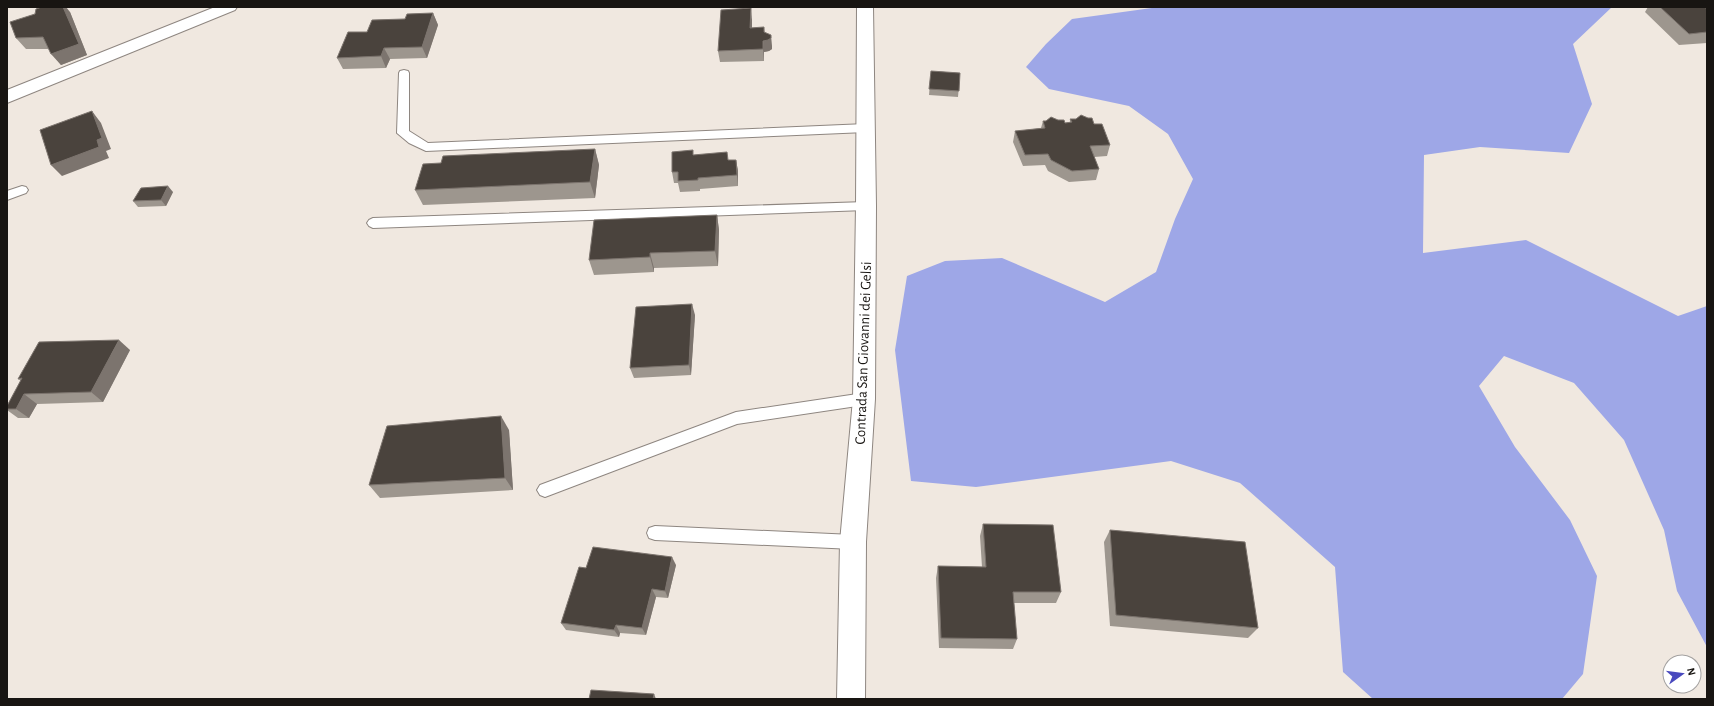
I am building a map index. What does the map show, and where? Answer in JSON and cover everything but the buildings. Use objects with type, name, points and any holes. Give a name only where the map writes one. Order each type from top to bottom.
[{"type":"street","points":[[7,97],[229,7]]},
{"type":"street","name":"Contrada San Giovanni dei Gelsi","points":[[851,699],[853,542],[864,399],[866,206],[865,7]]},
{"type":"lane","points":[[404,73],[403,133],[426,147],[866,128]]},
{"type":"lane","points":[[7,196],[22,190]]},
{"type":"lane","points":[[373,223],[866,206]]},
{"type":"lane","points":[[545,490],[736,418],[864,399]]},
{"type":"lane","points":[[655,533],[853,542]]},
{"type":"shaded area","points":[[1159,7],[1612,7],[1573,44],[1592,104],[1569,153],[1480,147],[1424,155],[1423,253],[1526,240],[1678,316],[1707,306],[1707,647],[1677,591],[1664,530],[1624,440],[1574,383],[1504,356],[1479,386],[1515,447],[1570,520],[1597,576],[1583,674],[1562,699],[1373,699],[1343,672],[1335,567],[1240,483],[1171,461],[976,487],[911,481],[895,350],[907,276],[945,261],[1002,258],[1105,302],[1156,272],[1175,219],[1193,179],[1168,134],[1129,106],[1049,89],[1026,67],[1046,44],[1072,19]]}]
